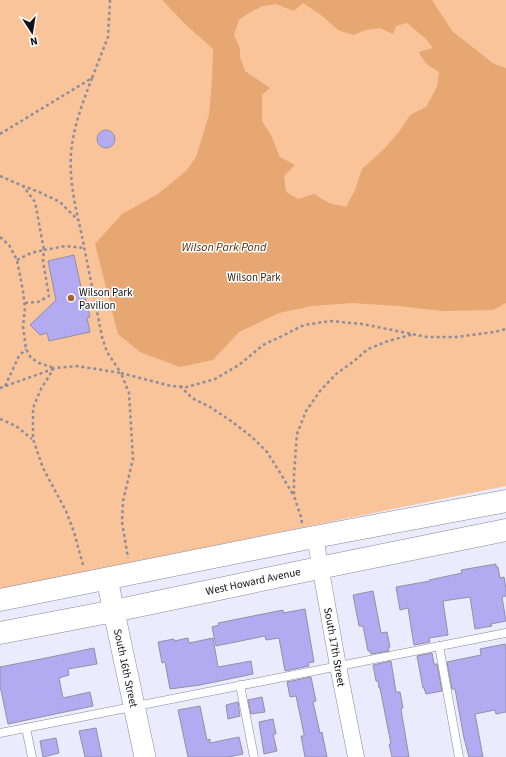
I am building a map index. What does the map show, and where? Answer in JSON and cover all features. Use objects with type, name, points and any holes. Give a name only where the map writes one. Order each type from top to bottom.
[{"type":"main road","points":[[0,600],[310,538],[506,501]]},
{"type":"main road","name":"West Howard Avenue","points":[[0,633],[506,530]]},
{"type":"street","name":"South 17th Street","points":[[310,538],[321,567],[338,666],[356,757]]},
{"type":"street","name":"South 16th Street","points":[[107,579],[145,757]]},
{"type":"lane","points":[[0,733],[506,633]]},
{"type":"lane","points":[[439,646],[459,757]]},
{"type":"lane","points":[[240,685],[254,757]]},
{"type":"lane","points":[[26,728],[32,757]]},
{"type":"path","points":[[110,0],[108,37],[81,106],[71,152],[71,172],[74,202],[102,337],[107,352],[121,373],[129,393],[133,459],[123,501],[122,522],[129,560]]},
{"type":"path","points":[[0,134],[92,78]]},
{"type":"path","points":[[0,176],[60,202],[78,220]]},
{"type":"path","points":[[23,186],[35,202],[44,250],[43,261],[49,296],[38,302],[25,303]]},
{"type":"path","points":[[0,237],[9,245],[17,260],[25,303],[23,326],[26,349],[31,358],[39,363],[54,368]]},
{"type":"path","points":[[17,260],[31,253],[66,246],[84,248]]},
{"type":"path","points":[[0,388],[54,368],[77,366],[121,373],[171,386],[187,387],[215,379],[239,365],[263,345],[304,325],[330,321],[362,324],[427,337],[456,337],[506,329]]},
{"type":"path","points":[[294,496],[297,434],[306,411],[320,391],[336,374],[368,349],[414,334]]},
{"type":"path","points":[[5,386],[19,356],[26,349]]},
{"type":"path","points":[[54,368],[40,389],[33,408],[33,439],[43,468],[66,511],[84,570]]},
{"type":"path","points":[[180,386],[192,398],[226,417],[252,437],[267,452],[294,496],[301,518],[310,538]]},
{"type":"path","points":[[0,418],[16,426],[33,439]]},
{"type":"green space","name":"Wilson Park","points":[[0,0],[506,0],[506,486],[0,589]]},
{"type":"water","name":"Wilson Park Pond","points":[[432,0],[452,31],[494,64],[506,68],[506,303],[493,310],[442,311],[352,303],[312,306],[279,313],[239,332],[213,360],[180,367],[140,352],[118,334],[95,244],[122,214],[158,194],[186,171],[196,157],[209,115],[213,49],[186,25],[163,1]],"holes":[[[303,3],[321,15],[338,30],[353,35],[366,30],[380,28],[393,34],[396,26],[407,23],[426,39],[433,48],[419,52],[427,64],[439,72],[437,87],[426,107],[410,115],[401,129],[385,148],[362,169],[355,190],[346,207],[329,203],[314,194],[298,199],[286,192],[284,176],[295,165],[280,157],[271,135],[262,121],[262,95],[270,88],[245,71],[240,57],[240,48],[234,35],[239,20],[263,6],[276,4],[294,11]]]},
{"type":"building","points":[[106,130],[112,133],[115,139],[112,145],[106,148],[100,145],[97,139],[100,133]]},
{"type":"building","name":"Wilson Park Pavilion","points":[[74,255],[83,296],[85,296],[90,317],[87,318],[90,332],[49,341],[47,333],[40,335],[30,325],[56,300],[48,261]]},
{"type":"building","points":[[496,564],[500,578],[504,577],[506,588],[506,596],[502,597],[506,621],[491,624],[492,626],[475,629],[470,597],[443,601],[448,635],[429,638],[430,642],[414,645],[408,608],[400,610],[396,587],[462,573],[461,570]]},
{"type":"building","points":[[373,591],[381,633],[387,632],[390,647],[388,647],[389,651],[371,654],[370,651],[368,651],[363,626],[359,626],[353,595]]},
{"type":"building","points":[[305,609],[314,662],[308,663],[309,666],[285,671],[279,638],[266,640],[265,636],[216,646],[212,627],[219,625],[218,623],[283,610],[283,613]]},
{"type":"building","points":[[188,638],[189,643],[213,638],[218,667],[251,661],[253,674],[200,685],[170,689],[165,662],[162,663],[158,642]]},
{"type":"building","points":[[505,644],[506,712],[496,714],[495,710],[475,714],[483,757],[469,757],[455,689],[452,689],[447,662],[481,655],[480,649]]},
{"type":"building","points":[[94,648],[97,664],[68,669],[69,675],[59,678],[63,698],[90,692],[93,706],[8,724],[0,690],[0,667]]},
{"type":"building","points":[[432,653],[434,664],[437,664],[442,691],[426,694],[423,688],[417,656]]},
{"type":"building","points":[[391,661],[396,692],[400,692],[403,708],[401,709],[409,757],[392,757],[389,744],[391,744],[380,688],[378,681],[376,681],[373,665]]},
{"type":"building","points":[[311,677],[316,701],[313,702],[320,733],[322,732],[327,757],[305,757],[301,736],[304,736],[304,734],[296,696],[290,697],[287,682]]},
{"type":"building","points":[[262,697],[265,712],[251,714],[248,700]]},
{"type":"building","points":[[238,702],[240,716],[228,719],[226,705]]},
{"type":"building","points":[[200,706],[207,740],[210,739],[210,743],[239,737],[243,754],[228,757],[188,757],[178,710]]},
{"type":"building","points":[[273,719],[276,734],[273,734],[277,751],[264,754],[259,722]]},
{"type":"building","points":[[96,728],[102,757],[85,757],[79,731]]},
{"type":"building","points":[[56,738],[59,753],[43,757],[40,741]]},
{"type":"place","name":"Wilson Park Pavilion","points":[[71,298]]}]
